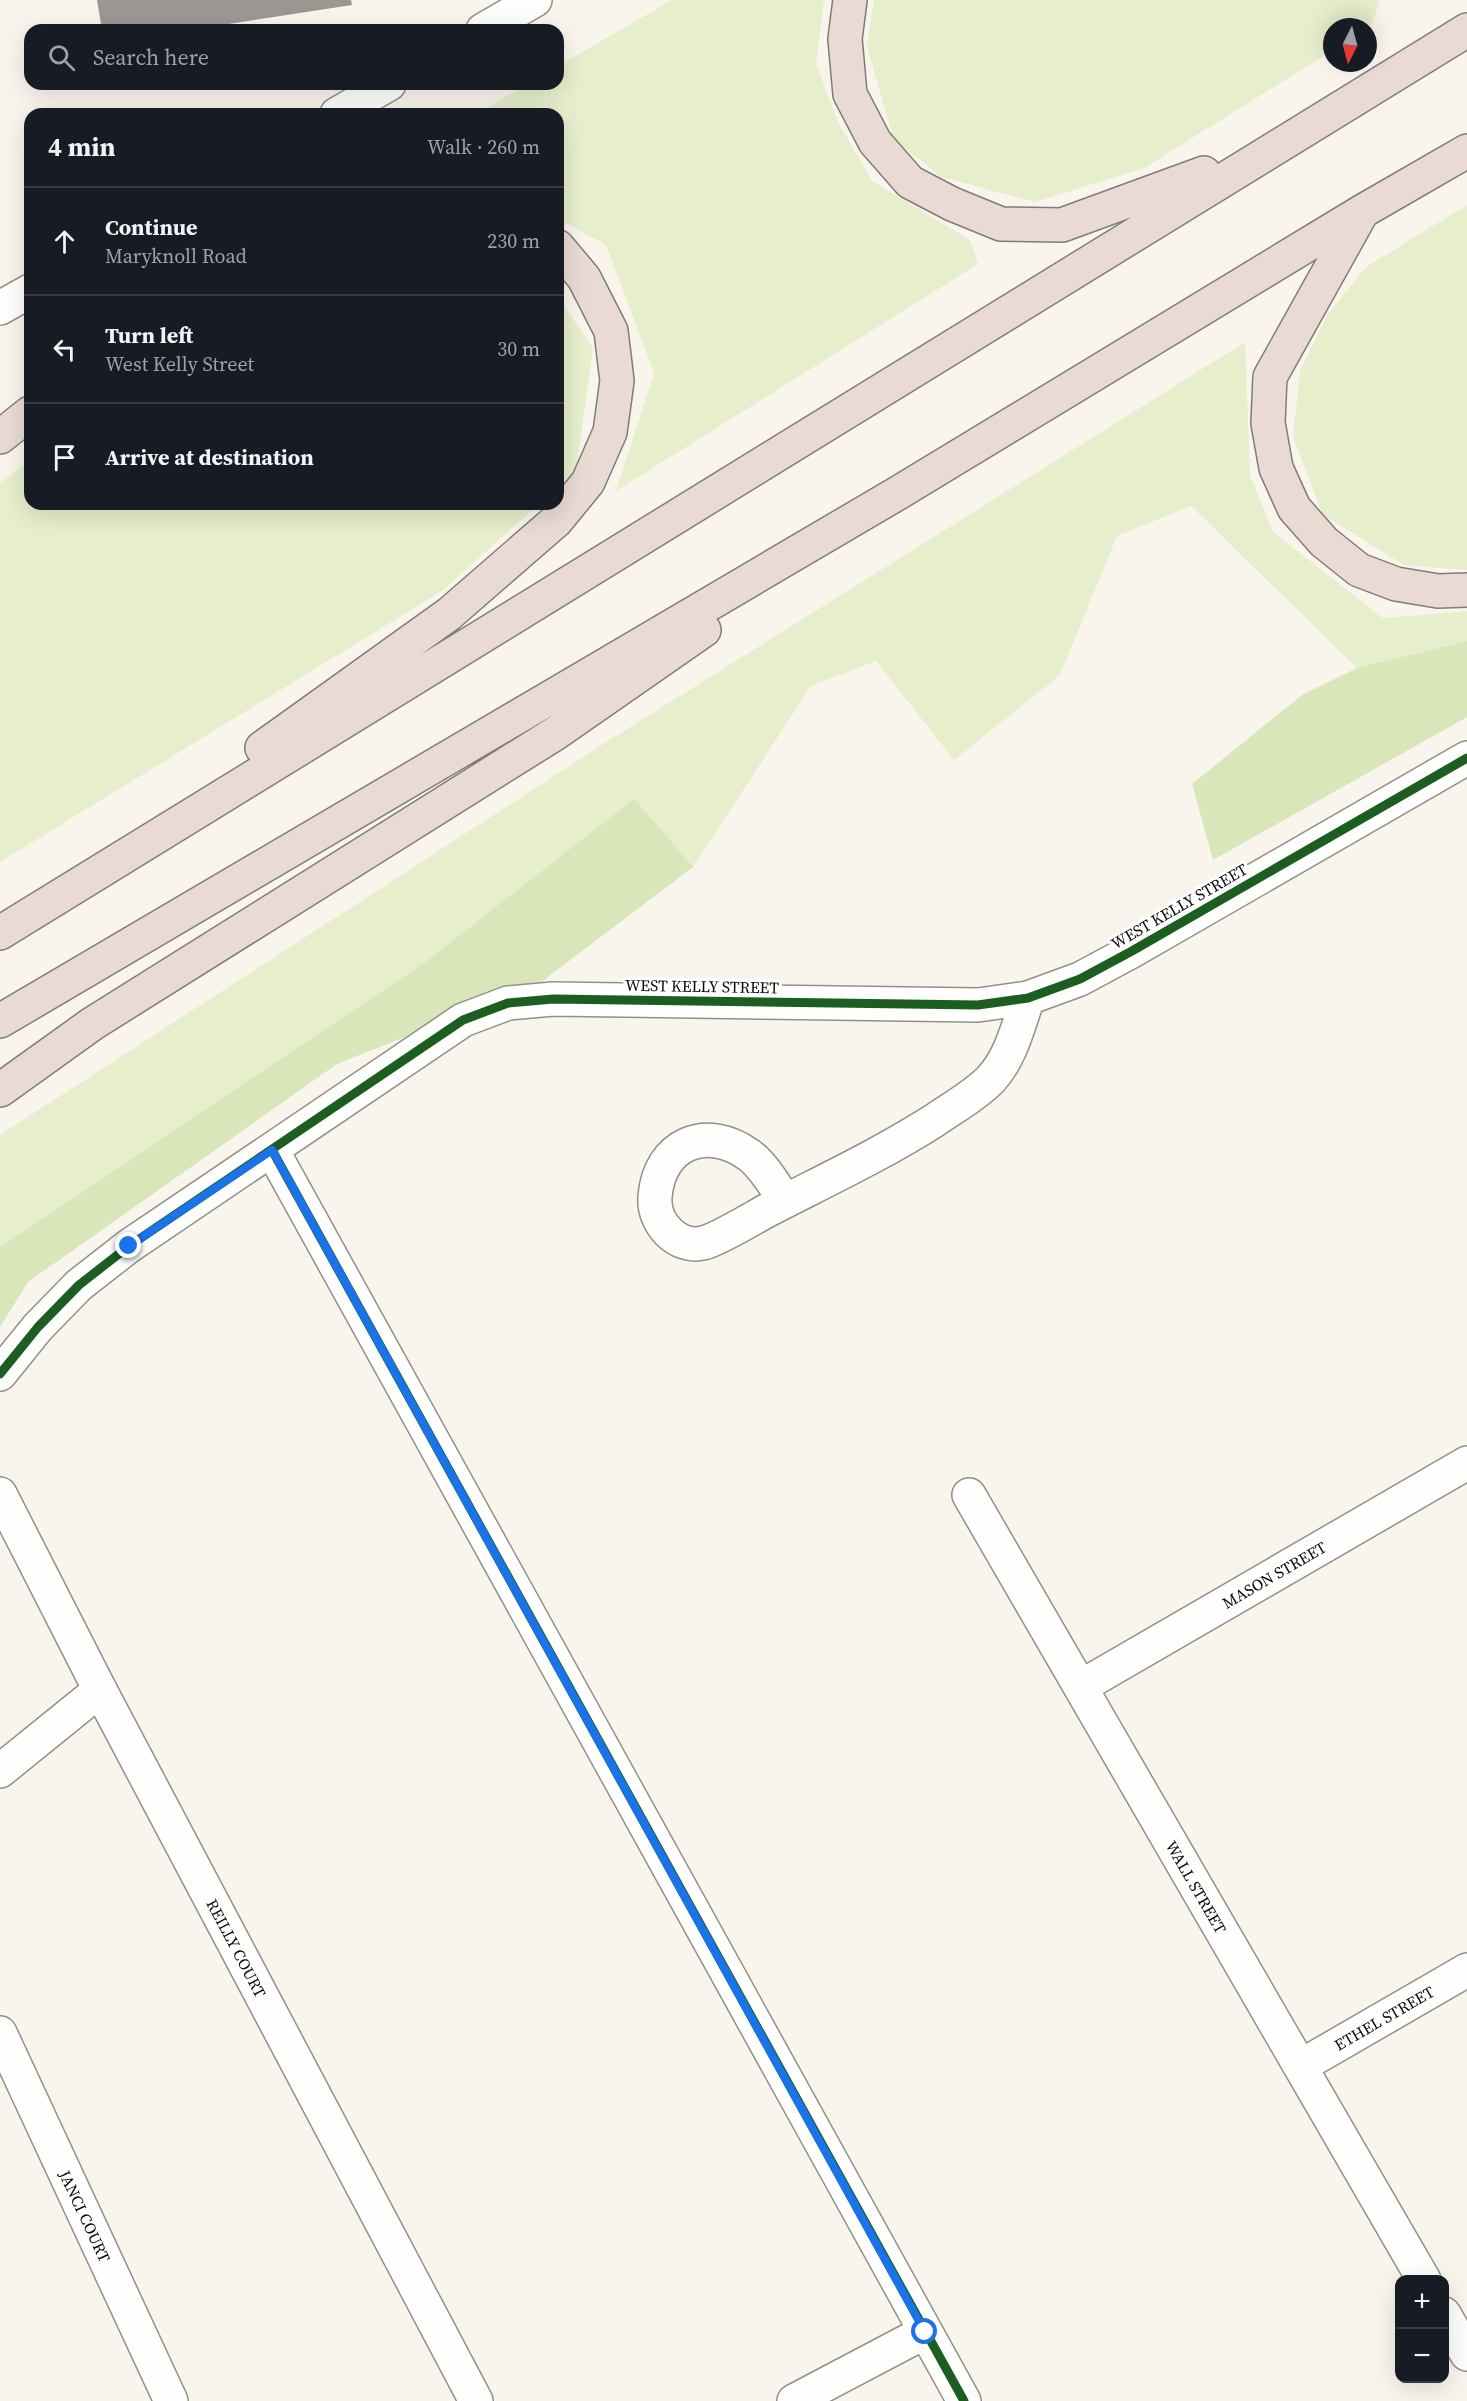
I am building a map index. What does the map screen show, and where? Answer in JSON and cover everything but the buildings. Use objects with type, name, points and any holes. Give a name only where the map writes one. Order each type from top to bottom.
[{"type":"highway","points":[[850,0],[845,39],[850,94],[874,142],[910,182],[952,204],[1001,224],[1062,225],[1271,149]]},
{"type":"highway","points":[[9,927],[1467,30]]},
{"type":"highway","points":[[0,1021],[898,493],[1362,211],[1467,150]]},
{"type":"highway","points":[[1362,211],[1270,377],[1268,423],[1276,468],[1294,508],[1324,542],[1359,570],[1396,584],[1438,591],[1467,590]]},
{"type":"highway","points":[[9,927],[449,614],[556,521],[588,482],[610,432],[617,381],[610,331],[584,278],[564,254]]},
{"type":"highway","points":[[0,437],[24,418]]},
{"type":"highway","points":[[0,1090],[92,1024],[556,733],[898,493]]},
{"type":"street","points":[[493,24],[535,0]]},
{"type":"street","points":[[347,108],[379,90]]},
{"type":"street","points":[[0,308],[24,294]]},
{"type":"street","name":"WEST KELLY STREET","points":[[0,1374],[38,1328],[79,1285],[129,1246],[463,1020],[508,1004],[553,999],[978,1005],[1028,998],[1080,979],[1132,951],[1467,758]]},
{"type":"street","points":[[785,1201],[908,1137],[969,1098],[991,1079],[1008,1055],[1028,998]]},
{"type":"street","points":[[272,1150],[964,2401]]},
{"type":"street","name":"MASON STREET","points":[[1082,1686],[1467,1462]]},
{"type":"street","name":"REILLY COURT","points":[[0,1494],[100,1690],[476,2401]]},
{"type":"street","name":"WALL STREET","points":[[969,1495],[1082,1686],[1421,2275]]},
{"type":"street","points":[[0,1771],[100,1690]]},
{"type":"street","name":"ETHEL STREET","points":[[1301,2066],[1467,1970]]},
{"type":"street","name":"JANCI COURT","points":[[0,2032],[171,2401]]},
{"type":"street","points":[[1449,2323],[1467,2354]]},
{"type":"street","points":[[794,2401],[925,2332]]},
{"type":"green space","points":[[672,0],[824,0],[816,64],[838,122],[872,181],[970,240],[978,264],[616,491],[654,373],[606,245],[564,222],[564,108],[486,108],[518,90],[564,90],[564,63]]},
{"type":"green space","points":[[874,0],[1380,0],[1374,18],[1323,18],[1323,57],[1144,168],[1035,202],[941,177],[893,138],[867,46]]},
{"type":"green space","points":[[1467,205],[1467,570],[1404,565],[1323,515],[1293,437],[1300,371],[1328,314],[1366,267]]},
{"type":"green space","points":[[564,306],[593,348],[576,471],[564,482]]},
{"type":"green space","points":[[1245,342],[1250,475],[1273,532],[1383,618],[1467,611],[1467,641],[1357,668],[1191,506],[1117,536],[1060,675],[954,760],[876,661],[811,686],[693,867],[634,800],[424,963],[0,1247],[0,1135],[608,741]]},
{"type":"green space","points":[[24,465],[24,510],[532,510],[442,591],[0,862],[0,483]]},
{"type":"green space","points":[[1467,641],[1467,717],[1213,860],[1192,784],[1302,695],[1357,668]]},
{"type":"green space","points":[[634,799],[693,867],[540,983],[337,1064],[28,1282],[0,1327],[0,1247],[424,963]]},
{"type":"cycle path","points":[[0,1374],[38,1327],[79,1285],[129,1246],[463,1020],[508,1003],[553,999],[978,1005],[1028,998],[1080,979],[1132,951],[1467,758]]},
{"type":"cycle path","points":[[272,1150],[964,2401]]},
{"type":"route","points":[[129,1246],[272,1150],[925,2332]]}]
